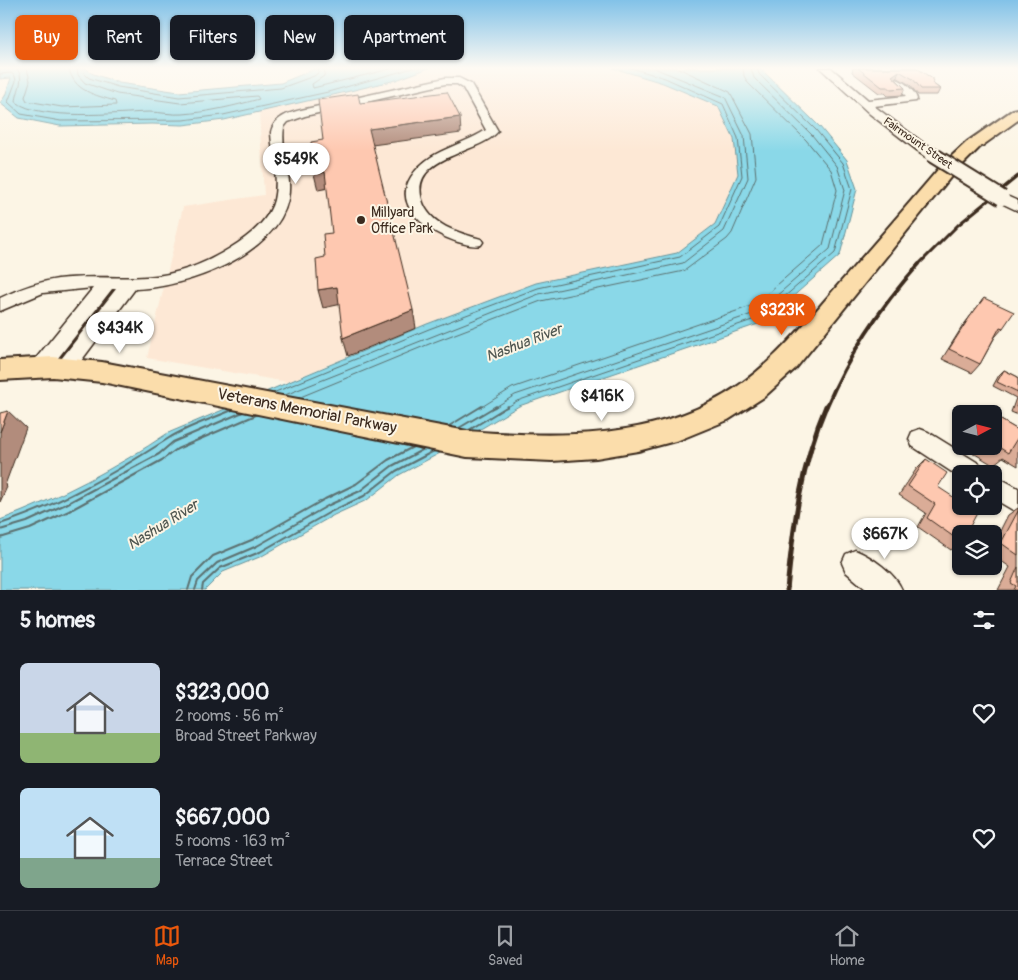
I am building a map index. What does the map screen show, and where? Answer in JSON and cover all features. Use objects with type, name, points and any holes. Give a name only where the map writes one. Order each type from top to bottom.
[{"type":"main road","name":"Veterans Memorial Parkway","points":[[0,370],[52,367],[102,372],[182,386],[467,444],[519,448],[561,448],[606,444],[660,434],[707,418],[749,395],[787,361],[947,170],[967,150],[1018,113]]},
{"type":"street","points":[[0,306],[24,294],[48,286],[77,283],[166,281],[202,270],[240,249],[262,231],[276,214],[282,198],[278,126],[284,120],[309,110],[377,96]]},
{"type":"street","points":[[472,96],[492,131],[429,163],[416,180],[413,188],[414,198],[420,212],[433,225],[450,235],[475,242]]},
{"type":"street","name":"Fairmount Street","points":[[856,96],[922,148],[1016,206]]},
{"type":"street","points":[[865,104],[912,99],[911,96]]},
{"type":"street","points":[[52,367],[107,283]]},
{"type":"street","points":[[52,367],[130,283]]},
{"type":"street","points":[[920,439],[961,465]]},
{"type":"street","points":[[1002,491],[1018,501]]},
{"type":"street","points":[[855,563],[888,590]]},
{"type":"shaded area","points":[[329,96],[693,96],[718,106],[734,139],[738,175],[715,224],[677,253],[536,283],[427,324],[287,382],[147,358],[183,207],[264,195],[259,112]]},
{"type":"water","points":[[5,96],[331,96],[224,120],[183,125],[60,126],[19,118],[0,103]]},
{"type":"water","name":"Nashua River","points":[[693,96],[788,96],[820,127],[847,160],[857,189],[840,255],[764,322],[519,406],[399,475],[367,500],[334,515],[262,556],[223,572],[205,590],[0,590],[0,520],[44,502],[87,481],[168,433],[427,324],[536,283],[677,253],[715,224],[738,174],[734,139],[718,106]]},
{"type":"building","name":"Millyard Office Park","points":[[358,96],[360,103],[419,96],[449,96],[460,117],[369,129],[413,310],[343,338],[337,287],[318,290],[316,259],[325,257],[323,234],[332,233],[325,172],[314,174],[311,142],[323,140],[318,100]]},
{"type":"building","points":[[984,298],[1014,312],[1003,328],[1000,327],[980,364],[949,349]]},
{"type":"building","points":[[1004,370],[1018,377],[1018,392],[997,382]]},
{"type":"building","points":[[8,411],[0,432],[0,413]]},
{"type":"building","points":[[1002,421],[1018,430],[1018,437],[1008,453],[1002,449]]},
{"type":"building","points":[[926,459],[947,473],[938,487],[952,496],[952,515],[976,515],[971,525],[952,525],[952,536],[927,518],[935,504],[908,486]]},
{"type":"building","points":[[1018,511],[1018,555],[1002,544]]},
{"type":"building","points":[[1018,567],[1018,590],[1014,590],[1016,586],[1011,583]]},
{"type":"railway","points":[[919,264],[958,225],[1018,176]]},
{"type":"railway","points":[[826,408],[866,332],[891,297],[919,264]]},
{"type":"railway","points":[[787,590],[799,496],[810,450],[826,406]]},
{"type":"place","name":"Millyard Office Park","points":[[361,220]]}]
